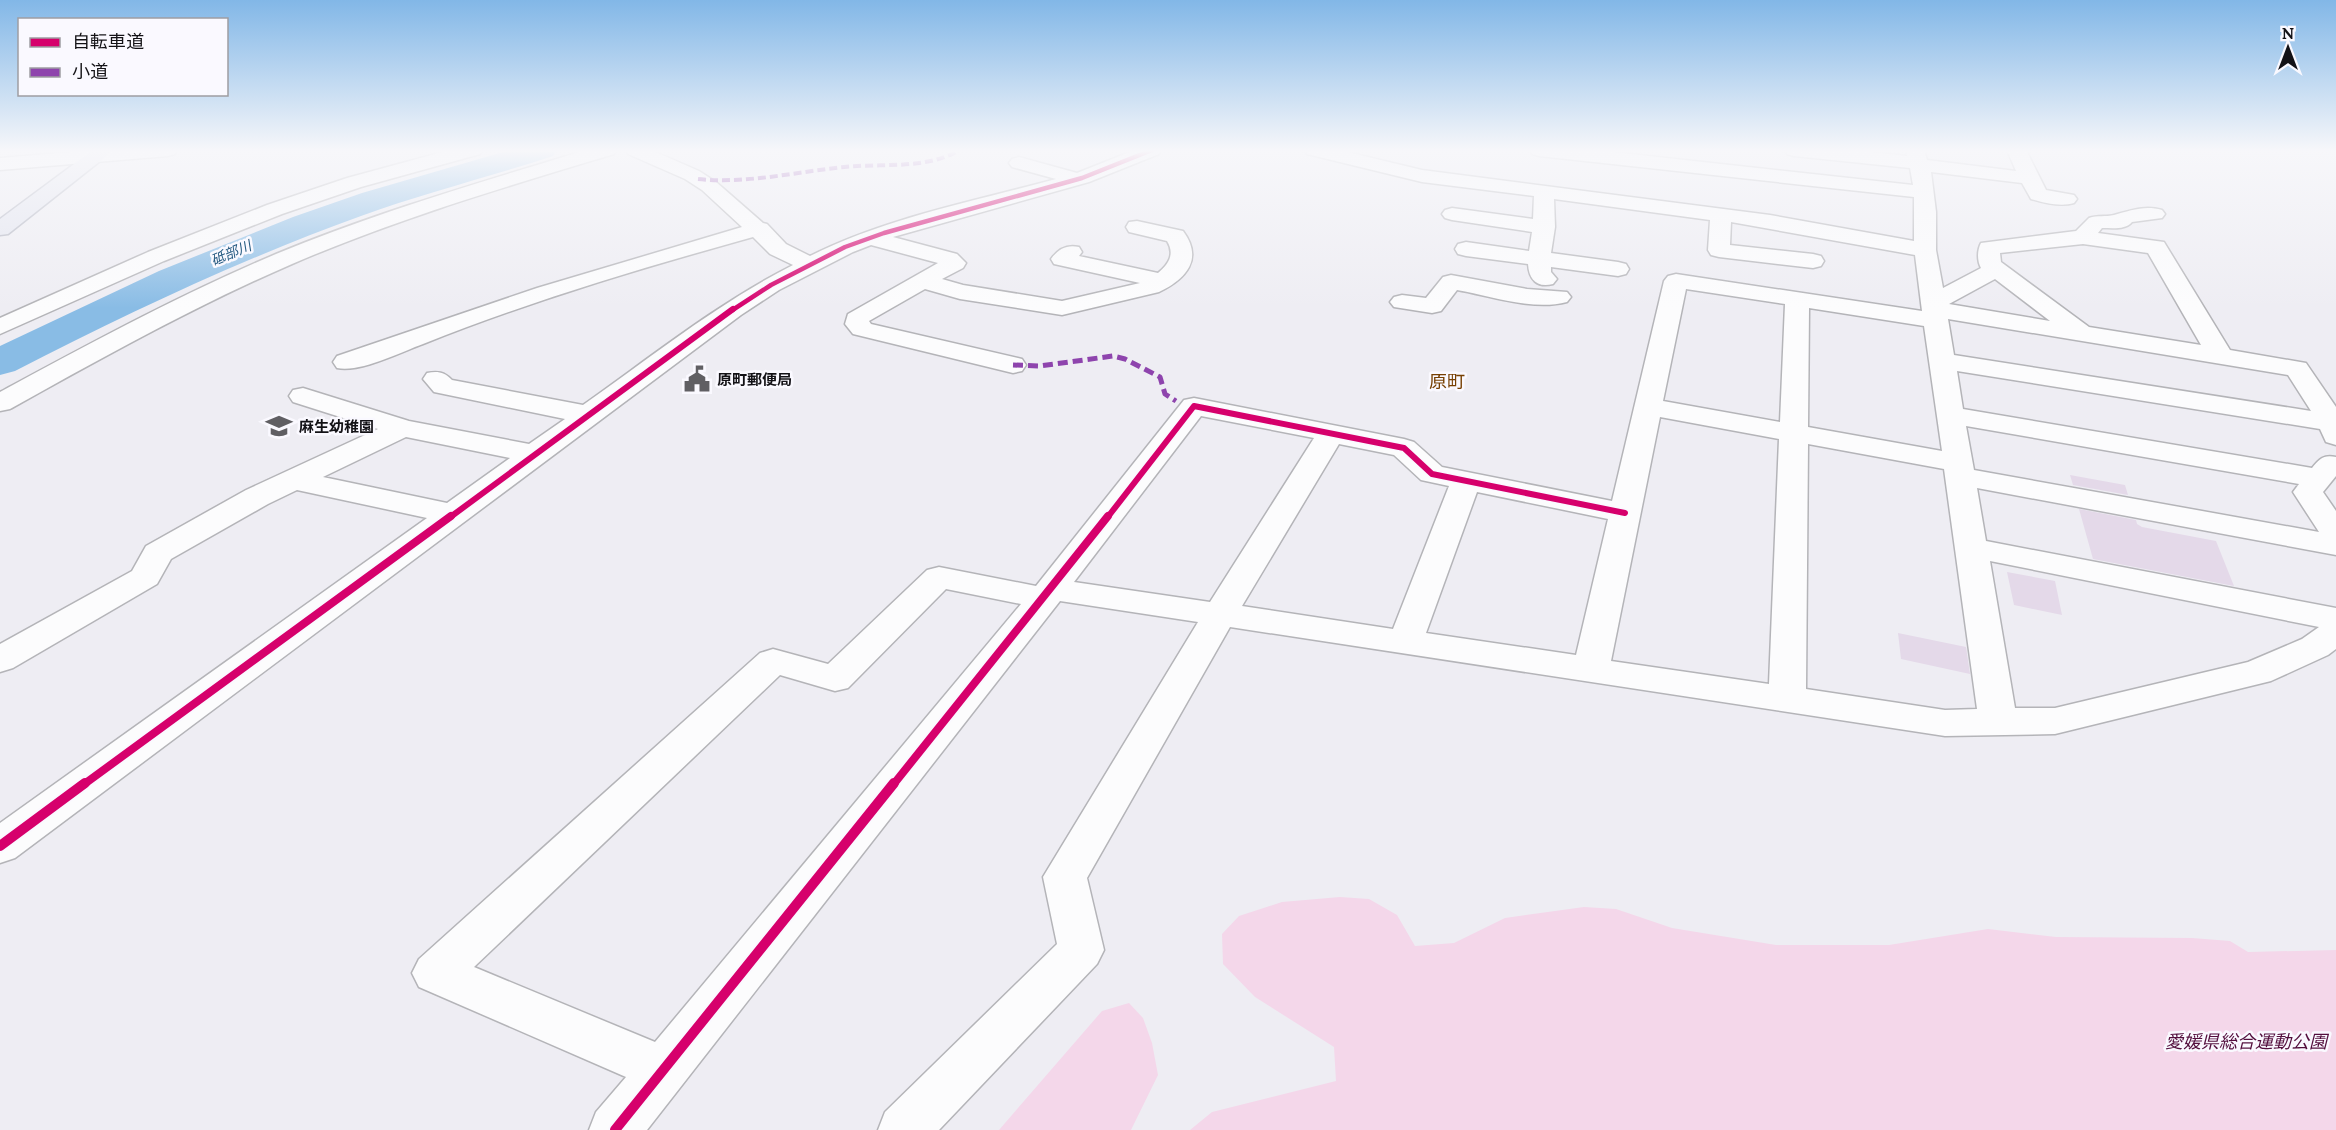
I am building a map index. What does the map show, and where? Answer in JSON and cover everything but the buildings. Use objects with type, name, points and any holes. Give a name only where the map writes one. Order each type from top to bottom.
[{"type":"highway","points":[[0,229],[31,203]]},
{"type":"street","points":[[0,327],[123,270],[294,203]]},
{"type":"street","points":[[0,403],[183,305],[289,257],[434,203]]},
{"type":"street","points":[[727,203],[759,229],[778,249],[809,264]]},
{"type":"street","points":[[0,846],[732,310],[809,264],[870,238],[994,203]]},
{"type":"street","points":[[1402,302],[1432,306],[1451,282],[1527,296],[1563,306],[1554,288],[1540,274],[1539,259],[1544,227],[1541,203]]},
{"type":"street","points":[[1637,203],[1722,214],[1925,250]]},
{"type":"street","points":[[1845,203],[1856,237]]},
{"type":"street","points":[[1926,203],[1925,250],[1998,721]]},
{"type":"street","points":[[1452,214],[1544,227]]},
{"type":"street","points":[[1722,214],[1719,250],[1813,261]]},
{"type":"street","points":[[2084,237],[2096,222],[2122,220],[2126,216],[2155,214]]},
{"type":"street","points":[[923,281],[960,292],[1062,308],[1151,288],[1172,275],[1181,261],[1180,240],[1175,236],[1137,227]]},
{"type":"street","points":[[346,362],[382,352],[442,327],[634,264],[759,229]]},
{"type":"street","points":[[2085,336],[1990,264],[1989,248],[2084,237],[2156,247],[2221,357]]},
{"type":"street","points":[[870,238],[950,259],[955,263],[866,312],[857,320],[857,324],[872,332],[1013,364]]},
{"type":"street","points":[[1466,249],[1618,269]]},
{"type":"street","points":[[1071,252],[1062,259],[1164,281]]},
{"type":"street","points":[[1935,311],[1996,268]]},
{"type":"street","points":[[1591,669],[1676,281],[1797,299],[1935,311],[2297,369],[2335,429]]},
{"type":"street","points":[[1787,699],[1797,299]]},
{"type":"street","points":[[1943,361],[2335,429]]},
{"type":"street","points":[[436,379],[443,386],[589,415]]},
{"type":"street","points":[[303,396],[404,428],[536,454]]},
{"type":"street","points":[[477,443],[532,404]]},
{"type":"street","points":[[615,1130],[1048,593],[1194,406],[1404,448],[1432,474],[1625,513]]},
{"type":"street","points":[[1648,407],[1793,433],[2336,545]]},
{"type":"street","points":[[1951,415],[2328,468]]},
{"type":"street","points":[[0,660],[145,577],[158,553],[257,497],[404,428]]},
{"type":"street","points":[[904,1130],[1081,950],[1065,877],[1220,614],[1331,434]]},
{"type":"street","points":[[2328,468],[2308,492],[2336,534]]},
{"type":"street","points":[[294,480],[454,514]]},
{"type":"street","points":[[1406,641],[1466,481]]},
{"type":"street","points":[[1972,548],[2336,619]]},
{"type":"street","points":[[665,1070],[436,973],[773,662],[835,679],[939,577],[1220,614],[1945,723],[2055,720],[2258,672],[2315,647],[2336,632]]},
{"type":"green space","name":"愛媛県総合運動公園","points":[[1340,897],[1369,899],[1397,915],[1415,946],[1454,943],[1505,918],[1584,907],[1616,909],[1672,928],[1776,945],[1889,945],[1988,929],[2056,937],[2192,938],[2230,941],[2248,952],[2336,950],[2336,1130],[1190,1130],[1212,1112],[1336,1081],[1334,1047],[1255,997],[1223,964],[1222,934],[1239,916],[1282,902]]},
{"type":"green space","points":[[1129,1003],[1143,1018],[1152,1043],[1158,1075],[1131,1130],[999,1130],[1102,1011]]},
{"type":"waterway","name":"砥部川","points":[[0,362],[173,279],[261,242],[366,203]]},
{"type":"marked path","points":[[1013,365],[1040,366],[1113,356],[1125,359],[1160,377],[1165,394],[1176,401]]},
{"type":"cycle path","points":[[0,846],[732,310],[771,285],[845,247],[884,233],[993,203]]},
{"type":"cycle path","points":[[615,1130],[1044,598],[1194,406],[1404,448],[1432,474],[1625,513]]},
{"type":"place","name":"原町郵便局","points":[[697,379]]},
{"type":"place","name":"麻生幼稚園","points":[[279,426]]},
{"type":"district","name":"原町","points":[[1447,381]]}]
